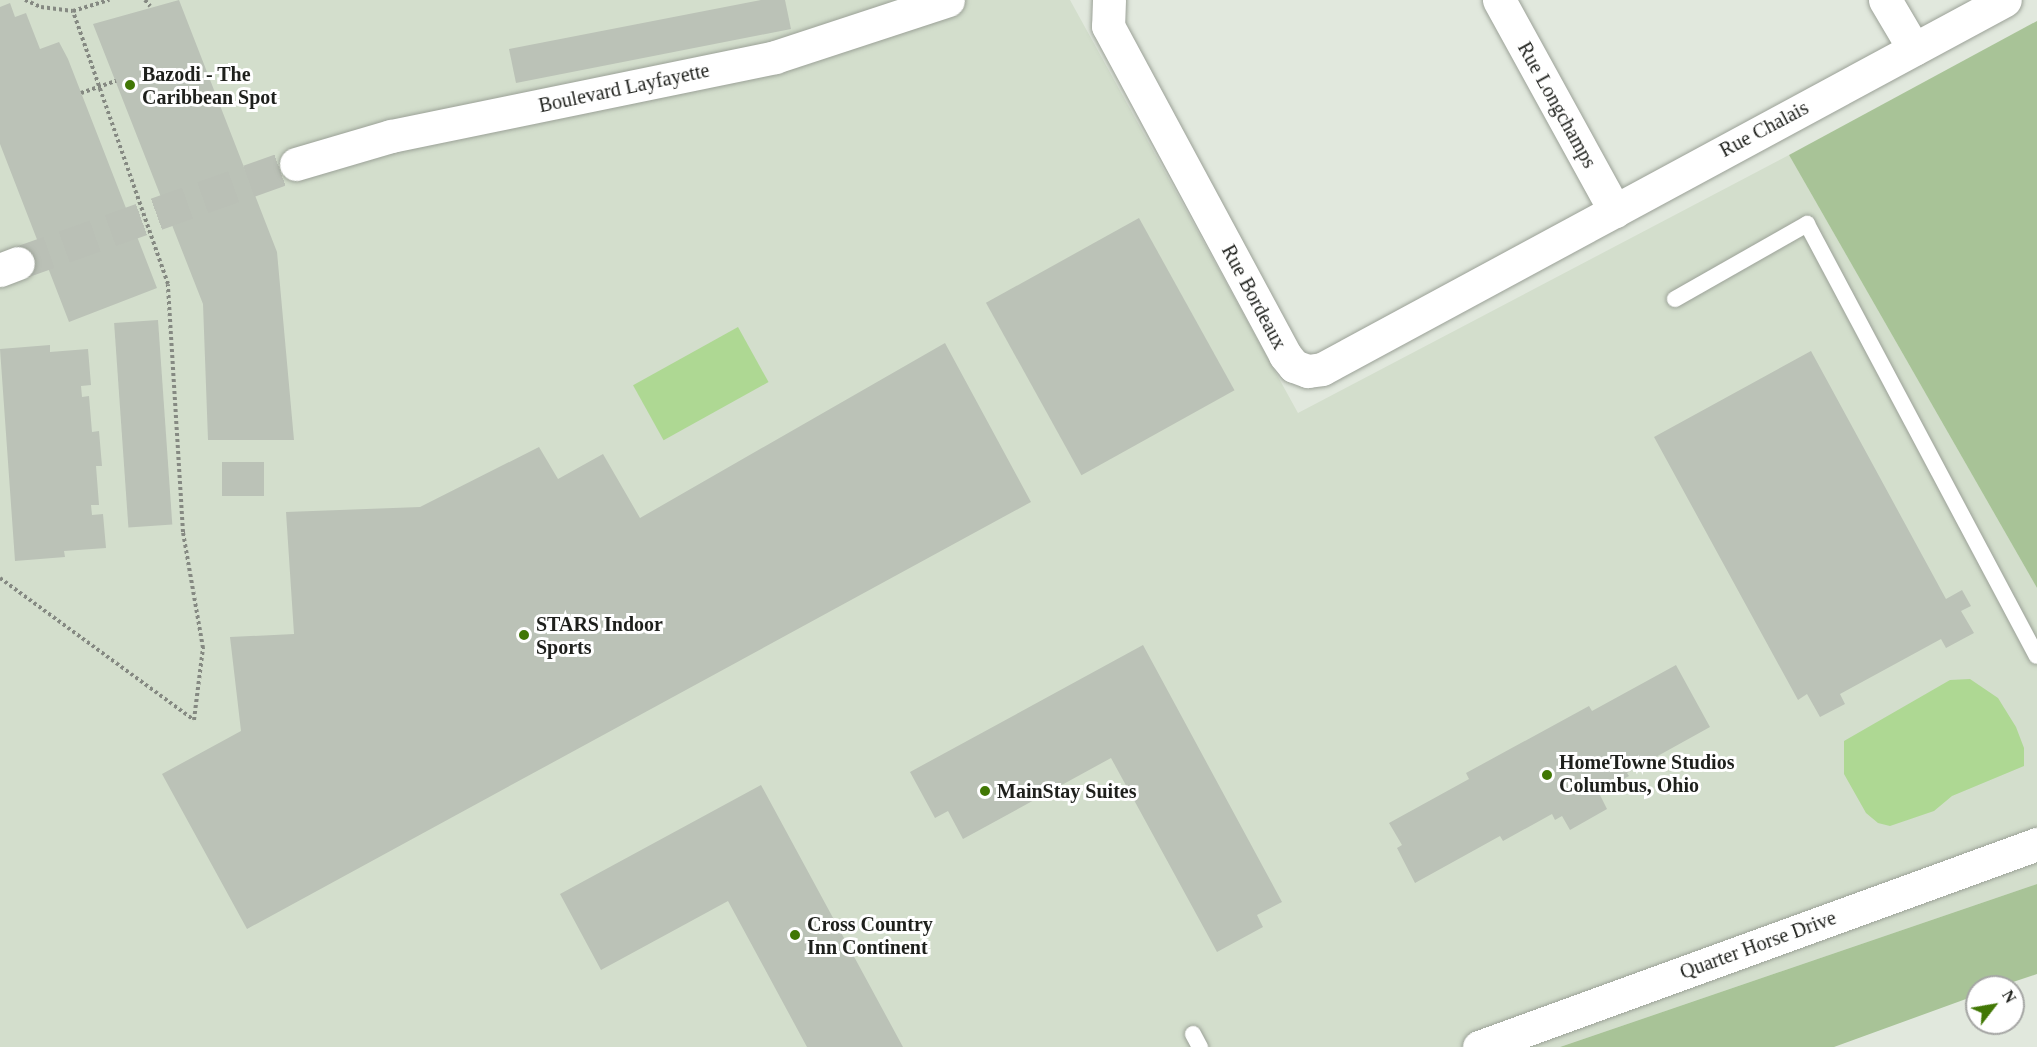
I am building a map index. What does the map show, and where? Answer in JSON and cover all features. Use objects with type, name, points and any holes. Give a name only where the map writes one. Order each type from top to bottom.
[{"type":"street","name":"Boulevard Layfayette","points":[[296,164],[391,136],[775,57],[948,0]]},
{"type":"street","name":"Rue Bordeaux","points":[[1109,0],[1108,26],[1294,366],[1308,371],[1322,369],[1615,211]]},
{"type":"street","name":"Rue Longchamps","points":[[1499,0],[1615,211]]},
{"type":"street","points":[[1885,0],[1914,50]]},
{"type":"street","name":"Rue Chalais","points":[[1615,211],[2005,0]]},
{"type":"street","name":"Quarter Horse Drive","points":[[1479,1047],[2037,844]]},
{"type":"lane","points":[[1675,299],[1807,224],[2037,656]]},
{"type":"path","points":[[25,0],[41,7],[73,10],[109,0]]},
{"type":"path","points":[[41,7],[44,0]]},
{"type":"path","points":[[145,0],[150,6]]},
{"type":"path","points":[[0,578],[194,720],[203,648],[183,532],[168,284],[73,10]]},
{"type":"path","points":[[81,93],[116,81]]},
{"type":"shaded area","points":[[0,0],[1070,0],[1298,413],[1789,155],[2037,588],[2037,884],[1560,1047],[0,1047]]},
{"type":"shaded area","points":[[2037,21],[2037,588],[1789,155]]},
{"type":"shaded area","points":[[738,327],[769,382],[664,440],[633,385]]},
{"type":"shaded area","points":[[1970,679],[1998,698],[2016,727],[2024,748],[2024,766],[1952,796],[1934,811],[1890,826],[1878,823],[1866,813],[1844,774],[1844,741],[1950,680]]},
{"type":"shaded area","points":[[2037,884],[2037,974],[2025,978],[2025,975],[1965,975],[1965,999],[1834,1047],[1560,1047]]},
{"type":"building","points":[[179,0],[277,252],[294,440],[208,440],[203,304],[93,24]]},
{"type":"building","points":[[761,0],[785,0],[791,29],[516,83],[509,49]]},
{"type":"building","points":[[10,3],[15,17],[26,13],[40,49],[59,42],[68,59],[157,288],[69,322],[0,144],[0,7]]},
{"type":"building","points":[[1139,218],[1235,390],[1081,475],[986,303]]},
{"type":"building","points":[[158,320],[172,525],[128,528],[114,323]]},
{"type":"building","name":"STARS Indoor Sports","points":[[945,343],[1031,502],[247,929],[162,774],[241,731],[230,637],[294,634],[286,512],[420,507],[539,447],[558,479],[603,454],[640,518]]},
{"type":"building","points":[[50,345],[50,352],[88,349],[91,385],[81,386],[82,397],[89,396],[92,432],[99,431],[102,466],[96,466],[99,505],[91,505],[92,515],[103,514],[106,548],[64,551],[65,557],[15,561],[0,349]]},
{"type":"building","points":[[1811,351],[1946,599],[1962,590],[1971,606],[1961,611],[1974,633],[1946,648],[1941,639],[1840,694],[1845,704],[1820,717],[1807,694],[1798,700],[1654,437]]},
{"type":"building","points":[[222,462],[264,462],[264,496],[222,496]]},
{"type":"building","name":"MainStay Suites","points":[[1143,645],[1282,902],[1257,915],[1263,927],[1217,952],[1111,758],[963,839],[948,811],[935,818],[910,772]]},
{"type":"building","name":"HomeTowne Studios Columbus, Ohio","points":[[1676,665],[1710,727],[1627,773],[1629,776],[1599,793],[1607,809],[1570,830],[1562,816],[1555,820],[1552,814],[1503,841],[1500,836],[1415,883],[1397,848],[1402,845],[1389,823],[1469,779],[1466,773],[1589,706],[1592,711]]},
{"type":"building","name":"Cross Country Inn Continent","points":[[761,785],[903,1047],[807,1047],[728,901],[601,970],[560,894]]},
{"type":"tunnel","points":[[18,263],[296,164]]},
{"type":"place","name":"Bazodi - The Caribbean Spot","points":[[130,85]]},
{"type":"place","name":"STARS Indoor Sports","points":[[524,635]]},
{"type":"place","name":"HomeTowne Studios Columbus, Ohio","points":[[1547,775]]},
{"type":"place","name":"MainStay Suites","points":[[985,791]]},
{"type":"place","name":"Cross Country Inn Continent","points":[[795,935]]}]
